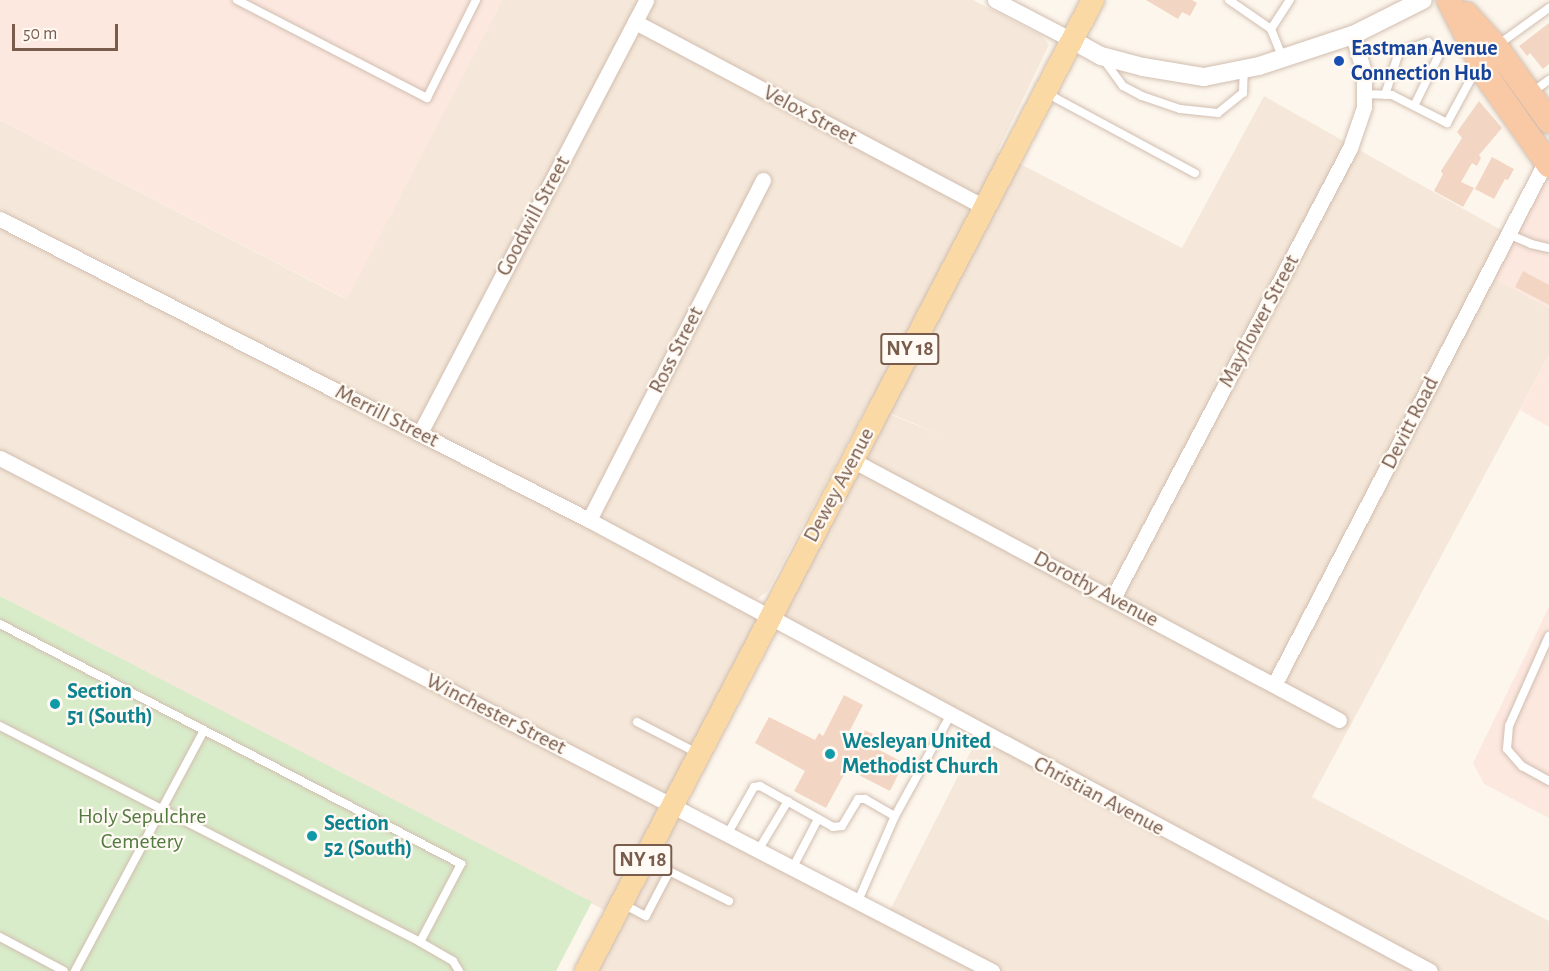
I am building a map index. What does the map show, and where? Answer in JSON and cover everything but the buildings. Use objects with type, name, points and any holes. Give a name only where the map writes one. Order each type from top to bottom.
[{"type":"highway","points":[[1451,0],[1488,55],[1540,87],[1548,117]]},
{"type":"highway","points":[[1488,55],[1490,81],[1547,163]]},
{"type":"main road","name":"Dewey Avenue","points":[[586,971],[1093,0]]},
{"type":"street","name":"Goodwill Street","points":[[420,433],[646,0]]},
{"type":"street","points":[[995,0],[1101,56],[1143,67],[1204,77],[1244,69],[1353,35],[1423,0]]},
{"type":"street","name":"Velox Street","points":[[635,22],[985,207]]},
{"type":"street","name":"Mayflower Street","points":[[1113,598],[1350,148],[1364,107],[1364,72],[1353,35]]},
{"type":"street","name":"Devitt Road","points":[[1274,685],[1547,163]]},
{"type":"street","name":"Ross Street","points":[[589,520],[764,180]]},
{"type":"street","name":"Merrill Street","points":[[0,219],[589,520],[770,619]]},
{"type":"street","name":"Winchester Street","points":[[0,458],[992,971]]},
{"type":"street","name":"Dorothy Avenue","points":[[852,460],[1339,720]]},
{"type":"street","name":"Christian Avenue","points":[[770,619],[1430,971]]},
{"type":"lane","points":[[237,0],[427,98],[476,0]]},
{"type":"lane","points":[[1229,0],[1271,29],[1283,58]]},
{"type":"lane","points":[[1271,29],[1290,0]]},
{"type":"lane","points":[[1364,94],[1392,95],[1447,123],[1488,55],[1549,8]]},
{"type":"lane","points":[[1385,94],[1399,52],[1428,42],[1440,53],[1414,106]]},
{"type":"lane","points":[[1101,56],[1123,86],[1142,96],[1180,109],[1218,113],[1243,93],[1244,69]]},
{"type":"lane","points":[[1045,92],[1195,173]]},
{"type":"lane","points":[[1508,234],[1531,244],[1549,248]]},
{"type":"lane","points":[[0,624],[461,864],[420,942]]},
{"type":"lane","points":[[1549,636],[1509,726],[1507,749],[1522,766],[1549,782]]},
{"type":"lane","points":[[858,900],[895,816],[950,716]]},
{"type":"lane","points":[[637,722],[699,754]]},
{"type":"lane","points":[[0,726],[420,942],[453,961],[459,971]]},
{"type":"lane","points":[[75,971],[204,730]]},
{"type":"lane","points":[[728,833],[754,787],[760,786],[833,827],[842,826],[858,799],[865,800],[895,816]]},
{"type":"lane","points":[[759,849],[788,801]]},
{"type":"lane","points":[[793,867],[818,819]]},
{"type":"lane","points":[[644,859],[729,901]]},
{"type":"lane","points":[[621,903],[646,916],[669,872]]},
{"type":"lane","points":[[0,938],[64,971]]},
{"type":"shaded area","points":[[0,0],[502,0],[347,299],[0,120]]},
{"type":"shaded area","points":[[502,0],[973,0],[1042,36],[1049,45],[997,152],[1182,248],[1264,96],[1508,234],[1487,274],[1549,308],[1549,355],[1312,797],[1549,921],[1549,971],[585,971],[614,915],[0,596],[0,216],[770,619],[879,410],[946,437],[868,404],[767,592],[757,599],[751,598],[0,210],[0,120],[346,299]],"holes":[[[770,619],[980,733],[887,916],[673,804]]]},
{"type":"shaded area","points":[[1549,165],[1549,308],[1487,274]]},
{"type":"shaded area","points":[[1549,355],[1549,427],[1520,410]]},
{"type":"shaded area","points":[[1549,607],[1549,818],[1484,784],[1473,763]]},
{"type":"green space","name":"Holy Sepulchre Cemetery","points":[[0,596],[592,902],[556,971],[0,971]]},
{"type":"place","name":"Eastman Avenue Connection Hub","points":[[1339,61]]},
{"type":"place","name":"Section 51 (South)","points":[[55,704]]},
{"type":"place","name":"Wesleyan United Methodist Church","points":[[830,754]]},
{"type":"place","name":"Section 52 (South)","points":[[312,836]]}]
